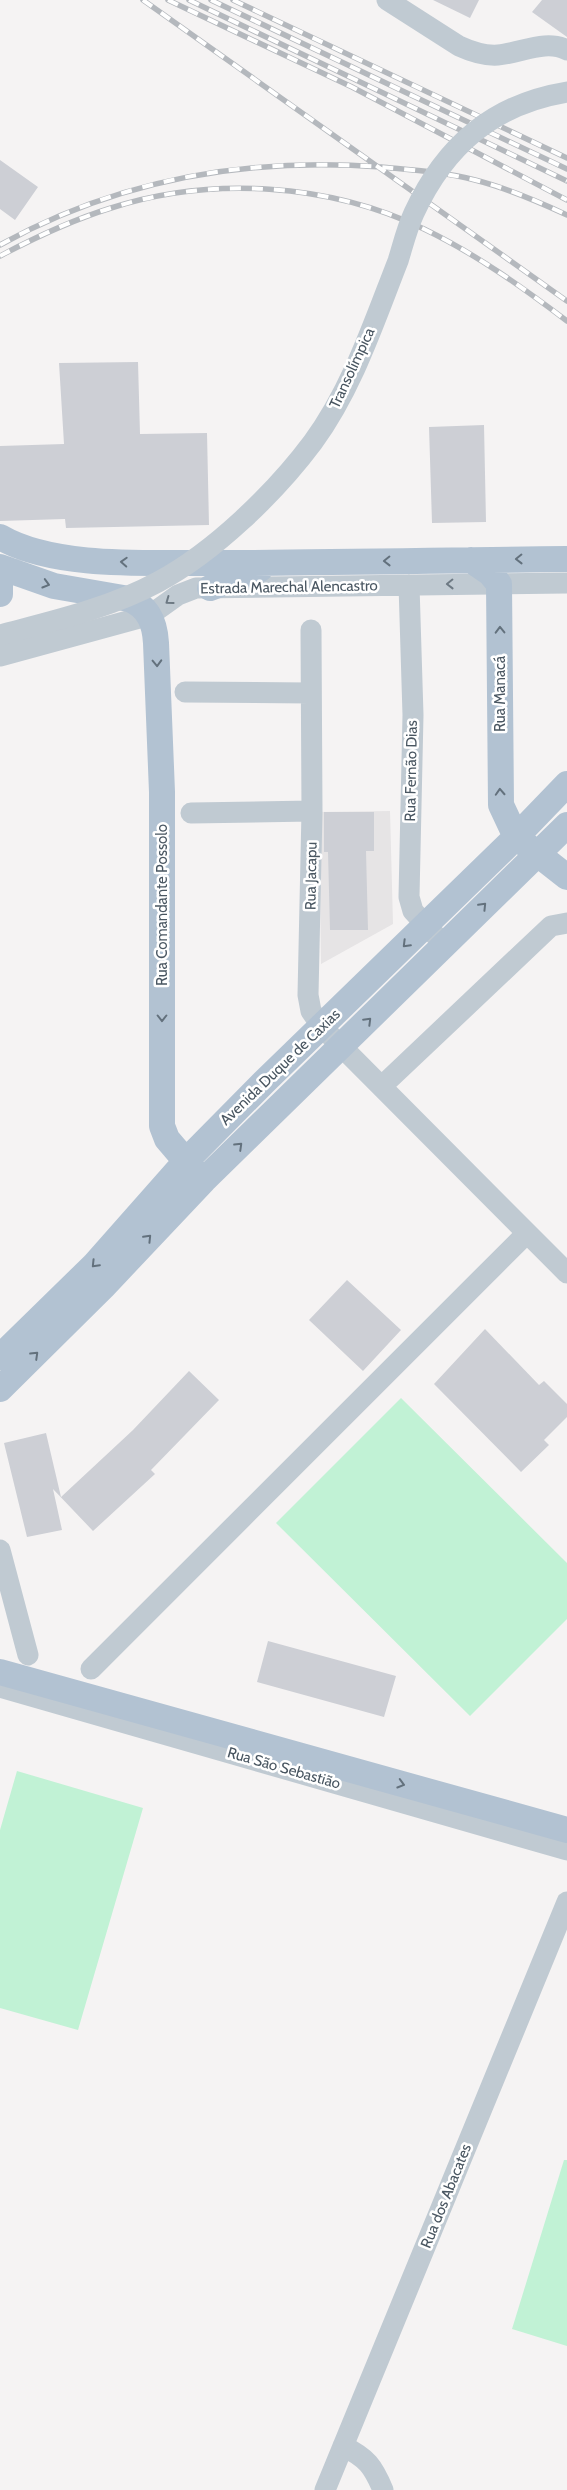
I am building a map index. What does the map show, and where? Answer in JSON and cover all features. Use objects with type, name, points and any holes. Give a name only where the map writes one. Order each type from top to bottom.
[{"type":"main road","name":"Estrada Marechal Alencastro","points":[[0,537],[29,550],[92,560],[126,562],[277,563],[567,559]]},
{"type":"main road","points":[[471,560],[490,573],[499,584]]},
{"type":"main road","points":[[210,588],[277,563]]},
{"type":"main road","points":[[0,567],[54,586],[130,599],[150,615]]},
{"type":"main road","points":[[0,579],[0,594]]},
{"type":"main road","name":"Rua Manacá","points":[[499,584],[500,792],[505,816],[516,837]]},
{"type":"main road","name":"Rua Comandante Possolo","points":[[150,615],[156,643],[162,792],[162,1117],[166,1139],[185,1162],[204,1180]]},
{"type":"main road","name":"Avenida Duque de Caxias","points":[[0,1357],[94,1265],[185,1162],[264,1082],[516,837],[567,784]]},
{"type":"main road","name":"Avenida Duque de Caxias","points":[[0,1389],[104,1287],[204,1180],[567,825]]},
{"type":"main road","points":[[516,837],[567,877]]},
{"type":"main road","name":"Rua São Sebastião","points":[[0,1672],[567,1830]]},
{"type":"street","points":[[387,0],[459,46],[472,52],[497,55],[561,47]]},
{"type":"street","name":"Transolímpica","points":[[0,635],[68,616],[157,583],[213,545],[274,488],[313,442],[339,402],[376,314],[414,214],[438,168],[463,140],[490,119],[516,105],[542,96],[567,92]]},
{"type":"street","name":"Estrada Marechal Alencastro","points":[[150,615],[178,594],[196,588],[567,583]]},
{"type":"street","name":"Rua Fernão Dias","points":[[409,585],[412,715],[409,897],[413,911],[445,944]]},
{"type":"street","points":[[0,656],[150,615]]},
{"type":"street","name":"Rua Jacapu","points":[[311,630],[312,811],[308,995],[311,1011],[322,1027],[341,1047],[567,1273]]},
{"type":"street","points":[[185,692],[310,693]]},
{"type":"street","points":[[191,813],[312,811]]},
{"type":"street","points":[[382,1086],[551,926],[567,923]]},
{"type":"street","points":[[90,1669],[527,1233]]},
{"type":"street","points":[[0,1550],[28,1655]]},
{"type":"street","name":"Rua São Sebastião","points":[[0,1687],[567,1850]]},
{"type":"street","name":"Rua dos Abacates","points":[[324,2490],[567,1902]]},
{"type":"street","points":[[343,2446],[361,2455],[370,2464],[383,2490]]},
{"type":"shaded area","points":[[390,811],[393,924],[321,964],[319,812]]},
{"type":"green space","points":[[401,1398],[567,1563],[567,1619],[470,1716],[276,1523]]},
{"type":"green space","points":[[17,1771],[143,1808],[78,2030],[0,2008],[0,1830]]},
{"type":"green space","points":[[564,2160],[567,2160],[567,2346],[512,2329]]},
{"type":"building","points":[[433,0],[479,0],[470,18]]},
{"type":"building","points":[[542,0],[567,0],[567,37],[532,12]]},
{"type":"building","points":[[0,160],[38,187],[15,220],[0,209]]},
{"type":"building","points":[[138,362],[140,434],[207,433],[209,525],[66,528],[65,519],[0,521],[0,446],[64,444],[59,363]]},
{"type":"building","points":[[484,425],[486,522],[432,523],[429,427]]},
{"type":"building","points":[[324,812],[374,812],[374,851],[366,851],[368,930],[330,930],[328,852],[324,852]]},
{"type":"building","points":[[347,1280],[401,1330],[363,1371],[309,1320]]},
{"type":"building","points":[[485,1329],[539,1385],[544,1381],[567,1404],[567,1417],[544,1440],[549,1445],[521,1472],[434,1384]]},
{"type":"building","points":[[189,1371],[219,1400],[151,1470],[155,1474],[93,1531],[53,1489],[62,1530],[27,1537],[4,1443],[46,1433],[61,1497],[133,1430]]},
{"type":"building","points":[[268,1641],[396,1676],[384,1717],[257,1682]]},
{"type":"railway","points":[[143,0],[567,301]]},
{"type":"railway","points":[[168,0],[352,87],[567,200]]},
{"type":"railway","points":[[189,0],[567,181]]},
{"type":"railway","points":[[211,0],[567,169]]},
{"type":"railway","points":[[233,0],[567,158]]},
{"type":"railway","points":[[0,245],[45,222],[137,189],[185,177],[232,170],[281,166],[381,167],[452,175],[499,187],[567,215]]},
{"type":"railway","points":[[0,256],[68,223],[111,208],[149,198],[189,191],[229,188],[269,189],[310,194],[349,202],[387,214],[424,229],[462,249],[498,272],[567,321]]}]
